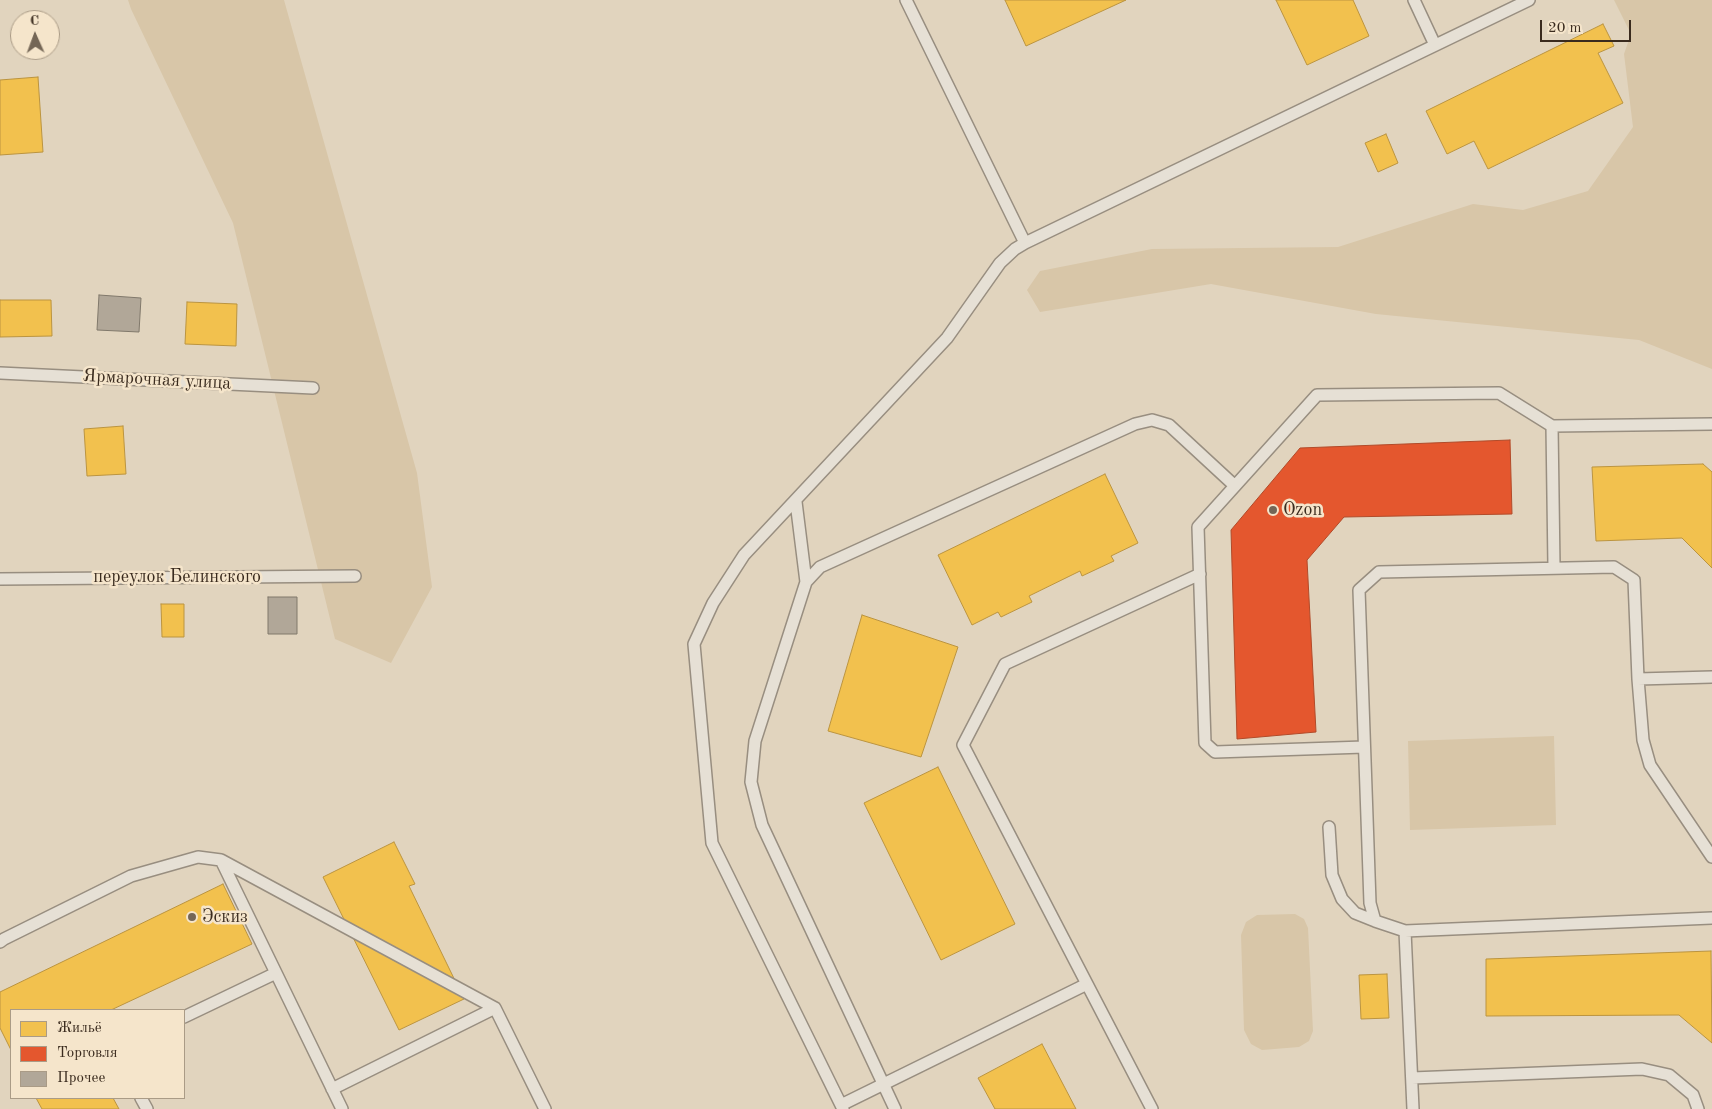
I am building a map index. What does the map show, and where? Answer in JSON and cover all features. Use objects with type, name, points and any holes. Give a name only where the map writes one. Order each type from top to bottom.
[{"type":"lane","points":[[906,0],[1026,243]]},
{"type":"lane","points":[[1414,0],[1436,45]]},
{"type":"lane","points":[[1088,984],[883,1084],[842,1107],[712,843],[694,644],[713,603],[744,555],[796,502],[947,338],[968,311],[1000,263],[1015,249],[1529,0]]},
{"type":"lane","name":"Ярмарочная улица","points":[[0,373],[313,388]]},
{"type":"lane","points":[[1364,747],[1215,752],[1205,743],[1198,527],[1317,395],[1499,393],[1552,426],[1712,424]]},
{"type":"lane","points":[[806,582],[820,567],[1135,424],[1152,420],[1169,425],[1235,486]]},
{"type":"lane","points":[[1552,426],[1554,567]]},
{"type":"lane","points":[[796,502],[806,582],[755,741],[751,782],[762,825],[895,1109]]},
{"type":"lane","points":[[1375,921],[1370,903],[1359,590],[1378,572],[1614,567],[1634,580],[1638,679],[1643,740],[1650,765],[1712,857]]},
{"type":"lane","points":[[1152,1109],[963,745],[1005,664],[1200,574]]},
{"type":"lane","name":"переулок Белинского","points":[[0,579],[355,576]]},
{"type":"lane","points":[[1638,679],[1712,677]]},
{"type":"lane","points":[[1329,827],[1332,875],[1342,899],[1355,913],[1406,931],[1712,918]]},
{"type":"lane","points":[[0,942],[131,876],[198,857],[221,860],[495,1008],[545,1109]]},
{"type":"lane","points":[[221,860],[342,1109]]},
{"type":"lane","points":[[1406,931],[1413,1109]]},
{"type":"lane","points":[[185,1017],[276,973]]},
{"type":"lane","points":[[332,1089],[495,1008]]},
{"type":"lane","points":[[1412,1078],[1642,1069],[1669,1075],[1693,1094],[1698,1109]]},
{"type":"shaded area","points":[[128,0],[284,0],[417,473],[432,587],[391,663],[335,639],[233,223]]},
{"type":"shaded area","points":[[1614,0],[1712,0],[1712,369],[1639,340],[1376,314],[1211,284],[1040,312],[1027,290],[1040,271],[1152,249],[1338,247],[1473,204],[1523,210],[1588,191],[1633,127],[1624,54],[1631,34]]},
{"type":"shaded area","points":[[1554,736],[1556,825],[1410,830],[1408,741]]},
{"type":"shaded area","points":[[1295,914],[1304,919],[1308,928],[1313,1031],[1309,1041],[1299,1047],[1262,1050],[1251,1044],[1244,1030],[1241,935],[1246,922],[1257,915]]},
{"type":"building: Жильё","points":[[1005,0],[1126,0],[1026,46]]},
{"type":"building: Жильё","points":[[1276,0],[1353,0],[1369,36],[1307,65]]},
{"type":"building: Жильё","points":[[1603,24],[1614,46],[1598,53],[1623,103],[1488,169],[1474,141],[1447,154],[1426,111]]},
{"type":"building: Жильё","points":[[38,77],[43,152],[0,155],[0,80]]},
{"type":"building: Жильё","points":[[1386,134],[1398,163],[1378,172],[1365,143]]},
{"type":"building: Жильё","points":[[0,300],[51,300],[52,336],[0,337]]},
{"type":"building: Жильё","points":[[187,302],[237,304],[236,346],[185,344]]},
{"type":"building: Жильё","points":[[123,426],[126,474],[87,476],[84,429]]},
{"type":"building: Жильё","points":[[1703,464],[1712,472],[1712,568],[1682,538],[1596,541],[1592,467]]},
{"type":"building: Жильё","points":[[1105,474],[1138,543],[1111,556],[1114,561],[1082,576],[1080,571],[1029,596],[1032,602],[1001,617],[998,612],[972,625],[938,555]]},
{"type":"building: Жильё","points":[[161,604],[184,604],[184,637],[162,637]]},
{"type":"building: Жильё","points":[[862,615],[958,647],[921,757],[828,731]]},
{"type":"building: Жильё","points":[[938,767],[1015,924],[941,960],[864,803]]},
{"type":"building: Жильё","points":[[394,842],[415,884],[409,886],[464,999],[399,1030],[323,877]]},
{"type":"building: Жильё","points":[[223,884],[252,944],[113,1009],[10,1009],[10,1048],[0,1028],[0,992]]},
{"type":"building: Жильё","points":[[1711,951],[1712,1043],[1679,1015],[1486,1016],[1486,959]]},
{"type":"building: Жильё","points":[[1387,974],[1389,1018],[1361,1019],[1359,975]]},
{"type":"building: Жильё","points":[[1042,1044],[1076,1109],[995,1109],[978,1078]]},
{"type":"building: Жильё","points":[[37,1099],[114,1099],[119,1109],[42,1109]]},
{"type":"building: Торговля","points":[[1510,440],[1512,514],[1344,517],[1307,560],[1316,732],[1237,739],[1231,530],[1300,448]]},
{"type":"building: Прочее","points":[[99,295],[141,298],[139,332],[97,330]]},
{"type":"building: Прочее","points":[[268,597],[297,597],[297,634],[268,634]]},
{"type":"place","name":"Ozon","points":[[1273,510]]},
{"type":"place","name":"Эскиз","points":[[192,917]]}]
